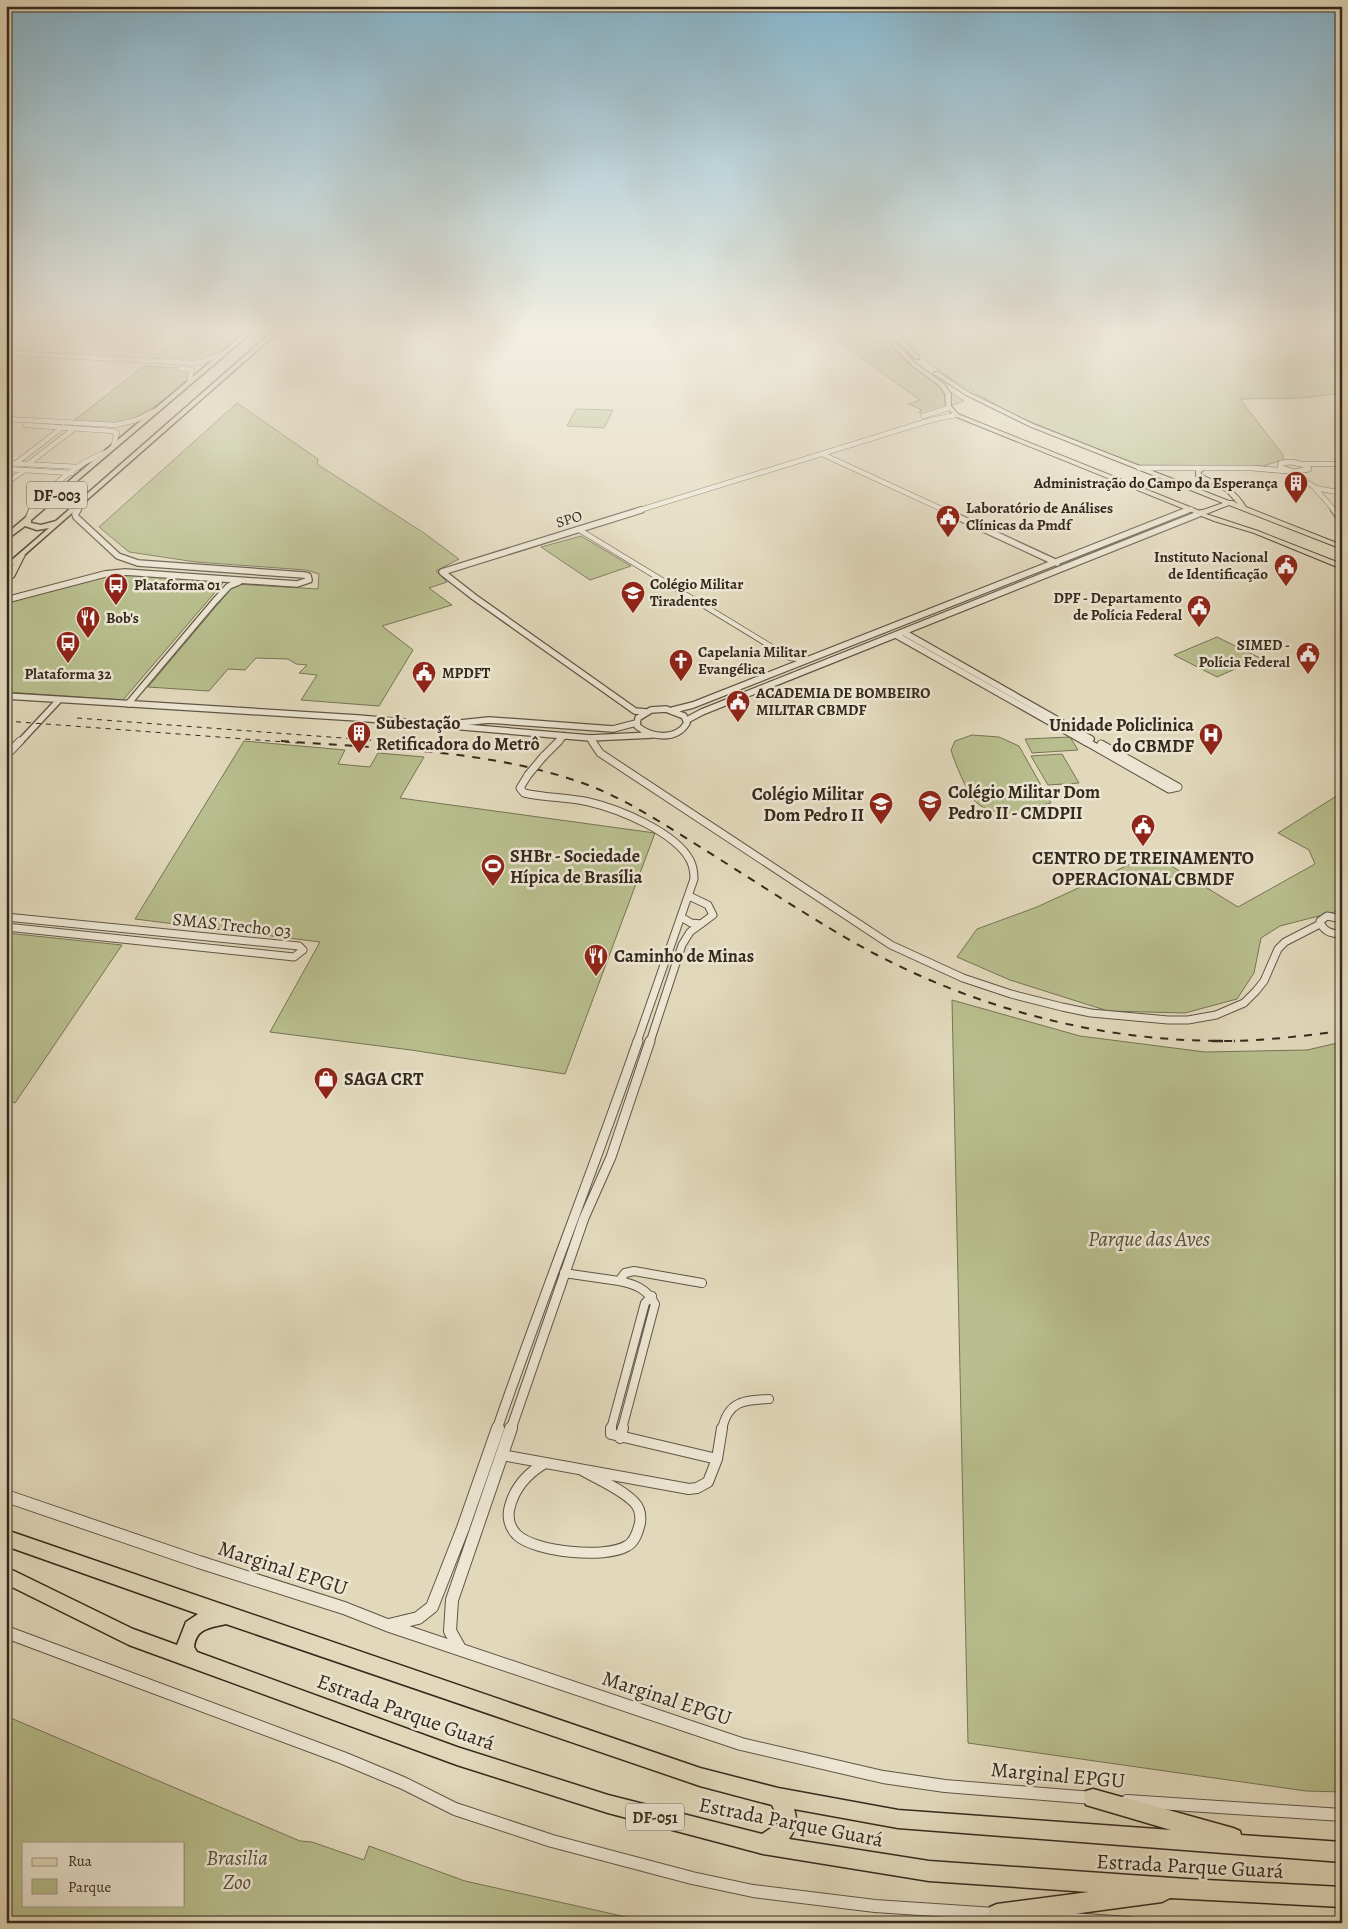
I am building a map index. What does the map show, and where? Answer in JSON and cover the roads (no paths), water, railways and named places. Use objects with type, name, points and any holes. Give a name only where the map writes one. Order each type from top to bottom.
[{"type":"highway","name":"DF-003","points":[[6,538],[122,439],[143,426],[146,422]]},
{"type":"highway","name":"DF-003","points":[[6,568],[82,503],[170,422]]},
{"type":"highway","points":[[153,429],[167,425]]},
{"type":"highway","points":[[122,439],[133,434],[146,432],[151,434],[151,439]]},
{"type":"highway","points":[[28,519],[27,524],[32,527],[44,527],[61,521]]},
{"type":"highway","name":"Estrada Parque Guará","points":[[6,1538],[700,1777],[778,1797],[898,1819],[1342,1852]]},
{"type":"highway","name":"Estrada Parque Guará","points":[[6,1575],[130,1636],[457,1756],[608,1804],[763,1844],[929,1871],[1187,1889],[1342,1897]]},
{"type":"highway","points":[[191,1658],[185,1649],[191,1628],[197,1622],[208,1617],[228,1616]]},
{"type":"highway","points":[[763,1844],[782,1835],[788,1822],[785,1808],[778,1797]]},
{"type":"highway","points":[[1094,1798],[1256,1845]]},
{"type":"highway","points":[[997,1914],[1187,1889]]},
{"type":"main road","points":[[973,422],[1216,520],[1256,532],[1342,567]]},
{"type":"main road","points":[[1028,422],[1139,468],[1341,546]]},
{"type":"main road","points":[[1252,468],[1280,465],[1288,462],[1342,464]]},
{"type":"main road","points":[[1302,464],[1309,470]]},
{"type":"main road","points":[[1139,468],[1252,468],[1290,471],[1309,470],[1328,464]]},
{"type":"main road","points":[[1280,465],[1290,471]]},
{"type":"main road","points":[[1161,468],[1158,472],[1167,479]]},
{"type":"main road","points":[[1204,468],[1198,471],[1198,475],[1229,490],[1238,498],[1244,509]]},
{"type":"main road","points":[[1128,484],[1198,510],[1210,510]]},
{"type":"main road","points":[[1201,513],[1238,498]]},
{"type":"main road","points":[[1229,524],[1228,520],[1236,516],[1253,513]]},
{"type":"main road","points":[[1190,518],[1216,520]]},
{"type":"main road","points":[[6,581],[11,577],[22,555]]},
{"type":"street","points":[[35,426],[38,422]]},
{"type":"street","points":[[70,422],[125,424],[129,422]]},
{"type":"street","name":"SPO","points":[[635,711],[442,573],[444,570],[925,422]]},
{"type":"street","points":[[6,424],[113,430],[117,433],[110,449],[79,467],[36,506],[28,515],[28,519]]},
{"type":"street","points":[[94,429],[102,426],[100,424]]},
{"type":"street","points":[[16,463],[63,427]]},
{"type":"street","points":[[28,464],[75,428]]},
{"type":"street","points":[[57,432],[67,431],[68,433]]},
{"type":"street","points":[[822,454],[1057,563]]},
{"type":"street","points":[[6,463],[79,467]]},
{"type":"street","points":[[38,471],[47,468],[46,465]]},
{"type":"street","points":[[7,471],[26,470],[72,473]]},
{"type":"street","points":[[6,482],[26,470]]},
{"type":"street","points":[[1309,470],[1307,475],[1316,489],[1342,493]]},
{"type":"street","points":[[7,471],[14,477]]},
{"type":"street","points":[[1290,471],[1305,478],[1342,521]]},
{"type":"street","points":[[6,600],[105,574],[125,572],[297,584],[306,582],[310,578],[304,575],[125,560],[118,556],[76,517],[75,514],[82,503]]},
{"type":"street","points":[[673,710],[693,705],[758,680],[1191,509]]},
{"type":"street","points":[[687,720],[702,712],[1201,513]]},
{"type":"street","points":[[578,529],[790,658],[807,660]]},
{"type":"street","points":[[1113,540],[1120,541],[1123,545]]},
{"type":"street","points":[[1080,553],[1091,558]]},
{"type":"street","points":[[229,586],[225,579],[225,574],[237,570]]},
{"type":"street","points":[[1014,579],[1015,583],[1023,585]]},
{"type":"street","points":[[128,704],[229,586],[244,580]]},
{"type":"street","points":[[932,612],[939,613],[941,616]]},
{"type":"street","points":[[878,632],[880,636],[888,638]]},
{"type":"street","points":[[904,632],[968,676],[1027,706],[1162,782]]},
{"type":"street","points":[[896,635],[975,673],[1027,706]]},
{"type":"street","points":[[790,658],[794,666]]},
{"type":"street","points":[[968,676],[975,673]]},
{"type":"street","points":[[758,680],[768,686]]},
{"type":"street","points":[[6,696],[445,725],[590,738],[666,736],[678,732],[686,726],[687,720]]},
{"type":"street","points":[[6,756],[59,700]]},
{"type":"street","points":[[652,735],[640,730],[635,711],[673,710],[680,712],[687,720]]},
{"type":"street","points":[[445,725],[484,720],[501,720],[613,728],[630,726],[646,712]]},
{"type":"street","points":[[497,730],[501,720]]},
{"type":"street","points":[[387,1625],[407,1623],[426,1614],[432,1607],[463,1528],[541,1303],[601,1147],[694,879],[692,866],[687,856],[671,840],[649,827],[594,803],[524,793],[520,788],[528,775],[564,736]]},
{"type":"street","points":[[590,738],[600,753],[891,945],[963,978],[1019,996],[1076,1010],[1123,1016],[1188,1020],[1216,1015],[1244,1003],[1256,991],[1264,980],[1278,949],[1294,936],[1308,932],[1342,934]]},
{"type":"street","points":[[460,1648],[454,1642],[450,1631],[452,1600],[564,1273],[584,1218],[611,1157],[682,945],[690,932],[711,918],[713,910],[709,905],[689,896]]},
{"type":"street","points":[[683,912],[689,904],[702,901]]},
{"type":"street","points":[[683,912],[690,923],[701,924]]},
{"type":"street","name":"SMAS Trecho 03","points":[[6,917],[299,946],[303,950],[294,957],[6,927]]},
{"type":"street","points":[[1308,932],[1320,924],[1322,918],[1342,917]]},
{"type":"street","points":[[1320,924],[1328,932]]},
{"type":"street","points":[[619,1282],[625,1273],[634,1271],[702,1283]]},
{"type":"street","points":[[564,1273],[619,1282],[642,1288],[652,1296],[645,1303],[610,1431],[613,1436],[716,1460]]},
{"type":"street","points":[[502,1455],[689,1489],[697,1488],[708,1482],[716,1460],[727,1412],[738,1403],[752,1400],[769,1400]]},
{"type":"street","points":[[545,1463],[527,1475],[513,1495],[508,1512],[508,1522],[516,1535],[535,1545],[572,1551],[612,1552],[628,1546],[638,1532],[639,1509],[629,1498],[582,1470]]},
{"type":"street","name":"Marginal EPGU","points":[[6,1496],[199,1562],[344,1608],[387,1625],[741,1744],[874,1775],[945,1786],[1342,1815]]},
{"type":"street","points":[[6,1632],[343,1758],[404,1782],[456,1808],[561,1844],[692,1878],[753,1890],[875,1906],[1130,1923]]},
{"type":"railway","points":[[77,718],[396,742],[388,741]]},
{"type":"railway","points":[[6,721],[298,743]]},
{"type":"railway","points":[[281,741],[436,752],[475,757],[551,773],[588,785],[644,812],[814,919],[876,954],[923,977],[971,996],[1020,1012],[1070,1025],[1121,1034],[1172,1039],[1224,1041]]},
{"type":"railway","points":[[1224,1041],[1342,1031]]},
{"type":"railway","points":[[1212,1041],[1224,1041]]},
{"type":"railway","points":[[1224,1041],[1235,1041]]},
{"type":"place","name":"Administração do Campo da Esperança","points":[[1296,504]]},
{"type":"place","name":"Laboratório de Análises Clínicas da Pmdf","points":[[948,538]]},
{"type":"place","name":"Instituto Nacional de Identificação","points":[[1286,587]]},
{"type":"place","name":"Plataforma 01","points":[[116,606]]},
{"type":"place","name":"Colégio Militar Tiradentes","points":[[633,614]]},
{"type":"place","name":"DPF - Departamento de Polícia Federal","points":[[1199,628]]},
{"type":"place","name":"Bob's","points":[[88,639]]},
{"type":"place","name":"Plataforma 32","points":[[68,664]]},
{"type":"place","name":"SIMED - Polícia Federal","points":[[1308,675]]},
{"type":"place","name":"Capelania Militar Evangélica","points":[[681,682]]},
{"type":"place","name":"MPDFT","points":[[424,694]]},
{"type":"place","name":"ACADEMIA DE BOMBEIRO MILITAR CBMDF","points":[[738,723]]},
{"type":"place","name":"Subestação Retificadora do Metrô","points":[[359,754]]},
{"type":"place","name":"Unidade Policlinica do CBMDF","points":[[1211,756]]},
{"type":"place","name":"Colégio Militar Dom Pedro II - CMDPII","points":[[930,823]]},
{"type":"place","name":"Colégio Militar Dom Pedro II","points":[[881,825]]},
{"type":"place","name":"CENTRO DE TREINAMENTO OPERACIONAL CBMDF","points":[[1143,847]]},
{"type":"place","name":"SHBr - Sociedade Hípica de Brasília","points":[[493,887]]},
{"type":"place","name":"Caminho de Minas","points":[[596,977]]},
{"type":"place","name":"SAGA CRT","points":[[326,1100]]},
{"type":"park label","name":"Parque das Aves","points":[[1149,1239]]},
{"type":"park label","name":"Brasilia Zoo","points":[[237,1870]]}]
